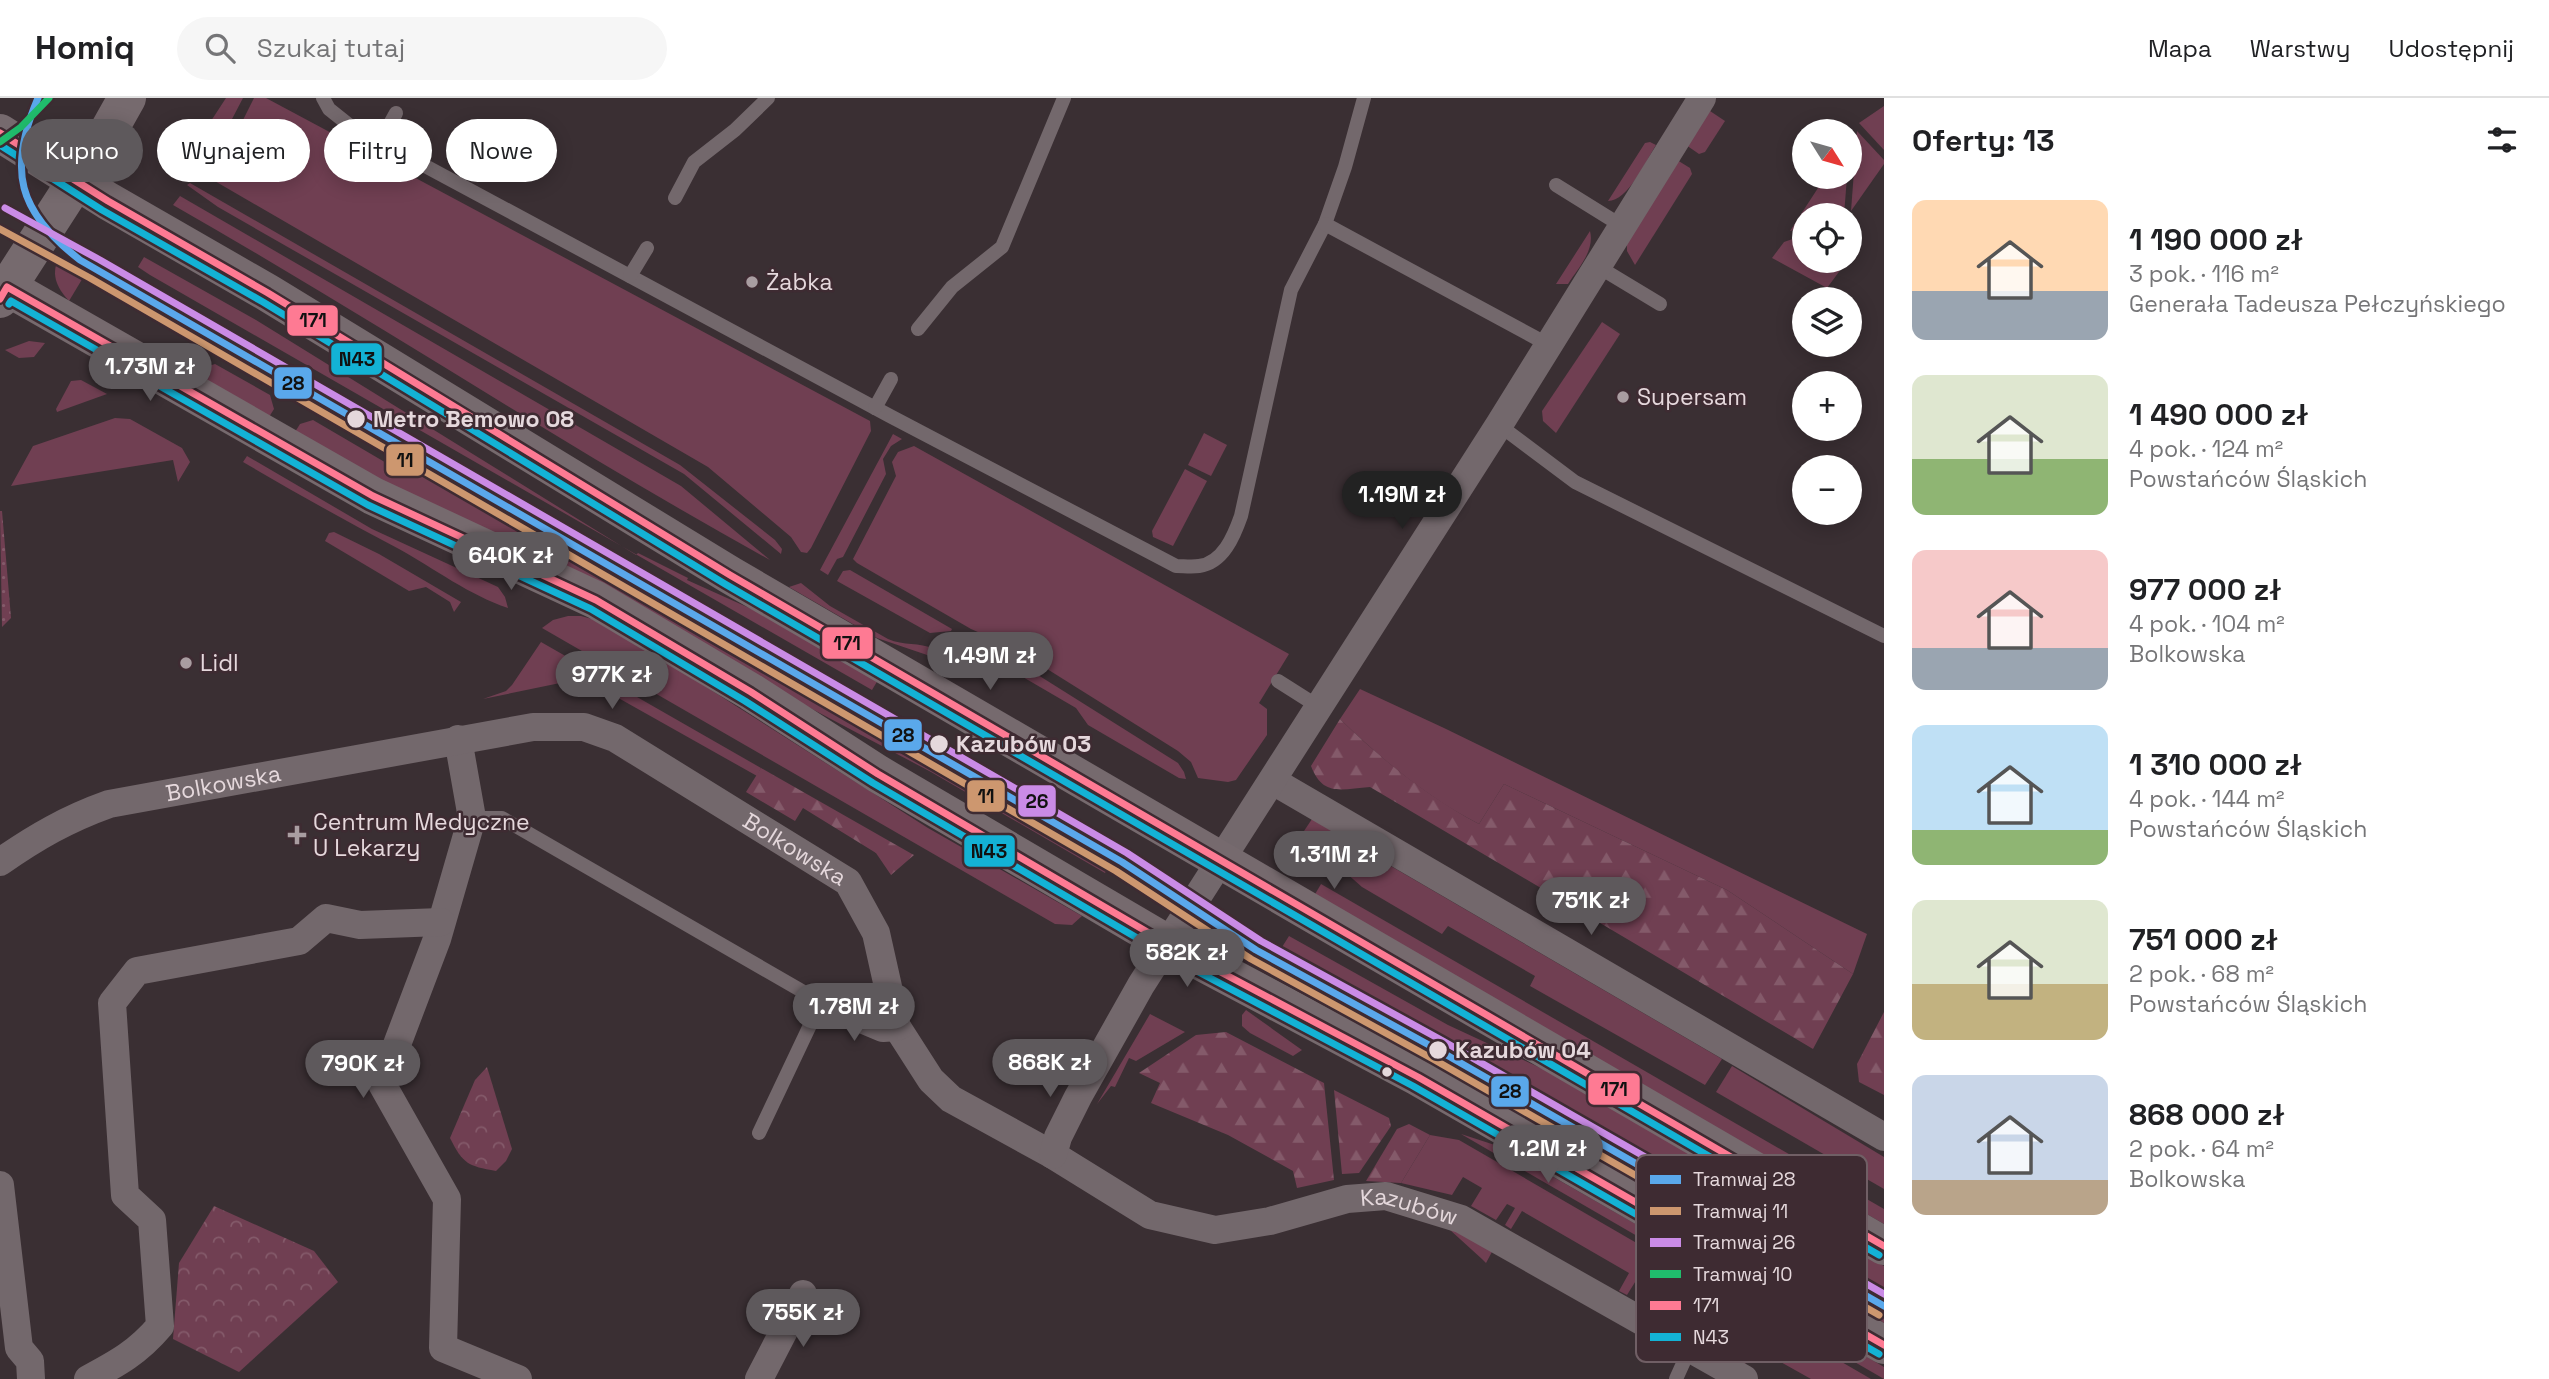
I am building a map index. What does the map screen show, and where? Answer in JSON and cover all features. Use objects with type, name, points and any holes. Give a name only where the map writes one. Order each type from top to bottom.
[{"type":"main road","points":[[114,119],[127,98]]},
{"type":"main road","points":[[0,133],[21,146]]},
{"type":"main road","points":[[75,182],[2,289],[373,496],[573,588],[634,621],[878,774],[1166,943],[1418,1077],[1636,1202]]},
{"type":"main road","points":[[79,182],[268,293],[631,516],[1728,1155]]},
{"type":"main road","points":[[1867,1236],[1884,1246]]},
{"type":"main road","points":[[1867,1335],[1884,1345]]},
{"type":"street","points":[[1053,1156],[1058,1138],[1078,1097],[1166,943],[1273,781],[1499,425],[1702,98]]},
{"type":"street","name":"Bolkowska","points":[[0,862],[71,817],[109,804],[458,739],[534,727],[584,727],[615,738],[848,882],[876,933],[897,1027],[931,1080],[951,1099],[1053,1156]]},
{"type":"street","points":[[458,739],[472,818],[441,922],[382,1084],[447,1199],[443,1349],[517,1379]]},
{"type":"street","points":[[1273,781],[1884,1136]]},
{"type":"street","points":[[88,1379],[127,1358],[145,1344],[160,1326],[152,1220],[125,1195],[112,1003],[136,971],[299,941],[326,918],[360,925],[441,922]]},
{"type":"street","points":[[821,1002],[883,1028],[897,1027]]},
{"type":"street","name":"Kazubów","points":[[1053,1156],[1150,1215],[1215,1230],[1270,1221],[1347,1199],[1386,1196],[1461,1219],[1636,1318]]},
{"type":"street","points":[[0,1185],[19,1348],[30,1361],[31,1379]]},
{"type":"street","points":[[759,1379],[803,1294]]},
{"type":"street","name":"Kazubów","points":[[1714,1362],[1744,1379]]},
{"type":"lane","points":[[323,98],[329,109],[342,119]]},
{"type":"lane","points":[[675,198],[694,162],[735,130],[768,98]]},
{"type":"lane","points":[[918,329],[952,286],[1002,247],[1064,98]]},
{"type":"lane","points":[[432,170],[1176,566],[1201,566],[1218,556],[1232,540],[1241,516],[1291,290],[1325,224],[1345,167],[1364,98]]},
{"type":"lane","points":[[393,119],[396,113]]},
{"type":"lane","points":[[1556,185],[1622,226]]},
{"type":"lane","points":[[1325,224],[1549,345]]},
{"type":"lane","points":[[630,276],[647,248]]},
{"type":"lane","points":[[1597,266],[1660,304]]},
{"type":"lane","points":[[875,408],[891,379]]},
{"type":"lane","points":[[1499,425],[1575,482],[1884,636]]},
{"type":"lane","points":[[1278,681],[1319,707]]},
{"type":"lane","points":[[472,818],[502,818],[821,1002],[759,1133]]},
{"type":"lane","points":[[1676,1379],[1684,1362]]},
{"type":"green space","points":[[226,98],[243,98],[232,119],[212,119]]},
{"type":"green space","points":[[254,98],[266,98],[305,119],[244,119]]},
{"type":"green space","points":[[1884,106],[1884,150],[1862,126],[1862,121]]},
{"type":"green space","points":[[1710,111],[1725,121],[1705,152],[1699,154],[1686,145]]},
{"type":"green space","points":[[310,122],[324,129],[324,182],[423,182],[870,421],[871,431],[807,553],[801,552],[791,537],[708,467],[217,182],[310,182]]},
{"type":"green space","points":[[1862,136],[1884,160],[1884,164],[1857,203],[1852,203],[1853,189],[1862,189]]},
{"type":"green space","points":[[1645,143],[1656,145],[1636,179],[1623,194],[1608,201]]},
{"type":"green space","points":[[1677,160],[1690,168],[1692,174],[1635,265],[1627,251],[1627,243]]},
{"type":"green space","points":[[190,183],[680,465],[775,540],[782,549],[781,554],[684,474],[218,207],[187,185]]},
{"type":"green space","points":[[1817,189],[1846,189],[1845,203],[1808,203]]},
{"type":"green space","points":[[180,196],[681,486],[770,560],[619,473],[173,205]]},
{"type":"green space","points":[[1590,231],[1590,245],[1581,265],[1568,284],[1556,284]]},
{"type":"green space","points":[[1792,239],[1792,269],[1772,258],[1784,242]]},
{"type":"green space","points":[[60,256],[87,271],[69,301],[56,280],[55,268]]},
{"type":"green space","points":[[144,257],[256,320],[621,546],[150,275],[138,267]]},
{"type":"green space","points":[[1800,273],[1838,273],[1825,287]]},
{"type":"green space","points":[[1602,322],[1620,334],[1556,433],[1543,421],[1542,411]]},
{"type":"green space","points":[[29,341],[45,343],[34,357],[19,358],[5,350]]},
{"type":"green space","points":[[215,364],[270,395],[274,409],[269,417],[197,376],[202,368]]},
{"type":"green space","points":[[81,380],[107,394],[57,412],[56,409],[71,381]]},
{"type":"green space","points":[[115,418],[130,419],[182,448],[190,462],[178,482],[173,460],[11,486],[33,446]]},
{"type":"green space","points":[[313,420],[412,478],[421,464],[1111,862],[1105,873],[931,772],[404,493],[295,432],[300,424]]},
{"type":"green space","points":[[1204,433],[1227,445],[1211,476],[1188,465]]},
{"type":"green space","points":[[893,434],[902,439],[891,446],[883,459],[886,474],[843,557],[837,559],[828,575],[820,570]]},
{"type":"green space","points":[[914,446],[1289,654],[1259,703],[1267,709],[1267,735],[1236,780],[1228,782],[1198,778],[1191,762],[1178,751],[1012,647],[971,629],[853,559],[896,476],[892,462],[898,452]]},
{"type":"green space","points":[[247,456],[372,529],[498,587],[508,608],[466,589],[243,462]]},
{"type":"green space","points":[[1185,469],[1207,481],[1173,546],[1153,537],[1152,531]]},
{"type":"green space","points":[[0,511],[11,618],[2,627]]},
{"type":"green space","points":[[334,532],[379,554],[461,602],[454,612],[450,602],[426,587],[409,591],[325,541],[329,533]]},
{"type":"green space","points":[[638,553],[688,578],[687,580],[756,611],[878,680],[872,690],[636,555]]},
{"type":"green space","points":[[850,570],[952,629],[951,631],[930,633],[837,581],[843,571]]},
{"type":"green space","points":[[801,583],[830,606],[888,639],[934,649],[930,656],[877,638],[789,587]]},
{"type":"green space","points":[[568,616],[592,619],[681,671],[928,828],[1082,916],[1072,925],[1055,924],[542,628],[553,620]]},
{"type":"green space","points":[[961,641],[971,643],[1038,675],[1178,763],[1186,779],[1179,778],[1088,725],[1076,708]]},
{"type":"green space","points":[[541,642],[761,768],[757,776],[613,695],[565,682],[483,699],[506,691]]},
{"type":"green space","points":[[1360,689],[1867,934],[1853,974],[1727,890],[1504,784],[1479,824],[1460,814],[1406,777],[1340,719]]},
{"type":"green space","points":[[1340,719],[1406,776],[1479,824],[1504,784],[1727,890],[1853,974],[1813,1049],[1370,787],[1334,789],[1321,783],[1311,766]]},
{"type":"green space","points":[[761,768],[914,855],[891,875],[876,853],[803,808],[795,821],[746,792]]},
{"type":"green space","points":[[1312,819],[1339,835],[1327,855],[1322,858],[1305,846],[1302,834]]},
{"type":"green space","points":[[1346,840],[1722,1059],[1705,1085],[1530,986],[1535,976],[1448,926],[1442,934],[1362,887],[1337,865],[1336,857]]},
{"type":"green space","points":[[1321,884],[1790,1155],[1764,1155],[1314,896]]},
{"type":"green space","points":[[1289,936],[1448,1025],[1549,1072],[1692,1155],[1636,1155],[1636,1180],[1521,1114],[1529,1097],[1277,955]]},
{"type":"green space","points":[[1246,1010],[1302,1050],[1293,1056],[1250,1033],[1242,1026],[1242,1015]]},
{"type":"green space","points":[[1884,1012],[1884,1095],[1859,1082],[1857,1064]]},
{"type":"green space","points":[[1150,1014],[1185,1032],[1136,1061],[1129,1058],[1115,1087],[1111,1086],[1097,1104]]},
{"type":"green space","points":[[1226,1032],[1324,1083],[1334,1180],[1297,1188],[1293,1171],[1228,1135],[1151,1103],[1160,1083],[1139,1073],[1196,1035]]},
{"type":"green space","points":[[1732,1066],[1884,1157],[1884,1189],[1867,1179],[1867,1155],[1825,1155],[1716,1092]]},
{"type":"green space","points":[[487,1067],[512,1149],[506,1161],[496,1171],[467,1162],[450,1138],[475,1080]]},
{"type":"green space","points":[[1334,1090],[1389,1118],[1391,1126],[1359,1173],[1342,1174]]},
{"type":"green space","points":[[1409,1124],[1430,1135],[1401,1183],[1366,1181],[1397,1129]]},
{"type":"green space","points":[[1461,1134],[1501,1147],[1636,1224],[1636,1235]]},
{"type":"green space","points":[[1430,1135],[1459,1140],[1636,1243],[1636,1281],[1627,1295],[1619,1291],[1629,1273],[1522,1211],[1511,1229],[1505,1225],[1515,1208],[1507,1204],[1496,1220],[1471,1206],[1482,1188],[1463,1177],[1452,1195],[1401,1183]]},
{"type":"green space","points":[[1867,1199],[1884,1209],[1884,1224],[1867,1214]]},
{"type":"green space","points":[[214,1206],[314,1251],[338,1282],[239,1372],[173,1339],[179,1263]]},
{"type":"green space","points":[[1438,1219],[1494,1248],[1486,1263],[1482,1259]]},
{"type":"green space","points":[[1867,1256],[1884,1266],[1884,1323],[1867,1313]]},
{"type":"green space","points":[[1867,1357],[1884,1367],[1884,1379],[1855,1362],[1867,1362]]},
{"type":"green space","points":[[1781,1362],[1842,1362],[1871,1379],[1811,1379]]},
{"type":"tram line","name":"28","points":[[38,98],[23,147],[21,168],[24,188],[31,207],[43,225],[80,260],[1122,862],[1256,950],[1636,1164]]},
{"type":"tram line","name":"10","points":[[0,142],[21,127],[49,98]]},
{"type":"tram line","name":"26","points":[[5,208],[100,260],[1127,853],[1261,941],[1642,1155]]},
{"type":"tram line","name":"11","points":[[0,229],[90,278],[1116,871],[1251,959],[1636,1176]]},
{"type":"tram line","name":"26","points":[[1867,1284],[1884,1294]]},
{"type":"tram line","name":"28","points":[[1867,1296],[1884,1306]]},
{"type":"tram line","name":"11","points":[[1867,1308],[1879,1315]]},
{"type":"transit line","name":"171","points":[[0,133],[108,201],[268,293],[730,575],[1727,1155]]},
{"type":"transit line","name":"N43","points":[[0,145],[102,210],[263,302],[725,584],[1707,1155]]},
{"type":"transit line","name":"171","points":[[0,299],[7,287],[373,496],[596,600],[751,692],[878,774],[1166,943],[1418,1077],[1636,1202]]},
{"type":"transit line","name":"N43","points":[[9,304],[11,301],[368,505],[591,609],[745,701],[873,783],[1161,952],[1413,1086],[1636,1214]]},
{"type":"transit line","name":"171","points":[[1867,1236],[1884,1246]]},
{"type":"transit line","name":"N43","points":[[1867,1248],[1879,1255]]},
{"type":"transit line","name":"171","points":[[1867,1335],[1884,1345]]},
{"type":"transit line","name":"N43","points":[[1867,1347],[1879,1354]]},
{"type":"place","name":"Żabka","points":[[752,282]]},
{"type":"place","name":"Supersam","points":[[1623,397]]},
{"type":"place","name":"Metro Bemowo 08","points":[[356,419]]},
{"type":"place","name":"Lidl","points":[[186,663]]},
{"type":"place","name":"Kazubów 03","points":[[939,744]]},
{"type":"place","name":"Centrum Medyczne U Lekarzy","points":[[297,835]]},
{"type":"place","name":"Kazubów 04","points":[[1438,1050]]}]
